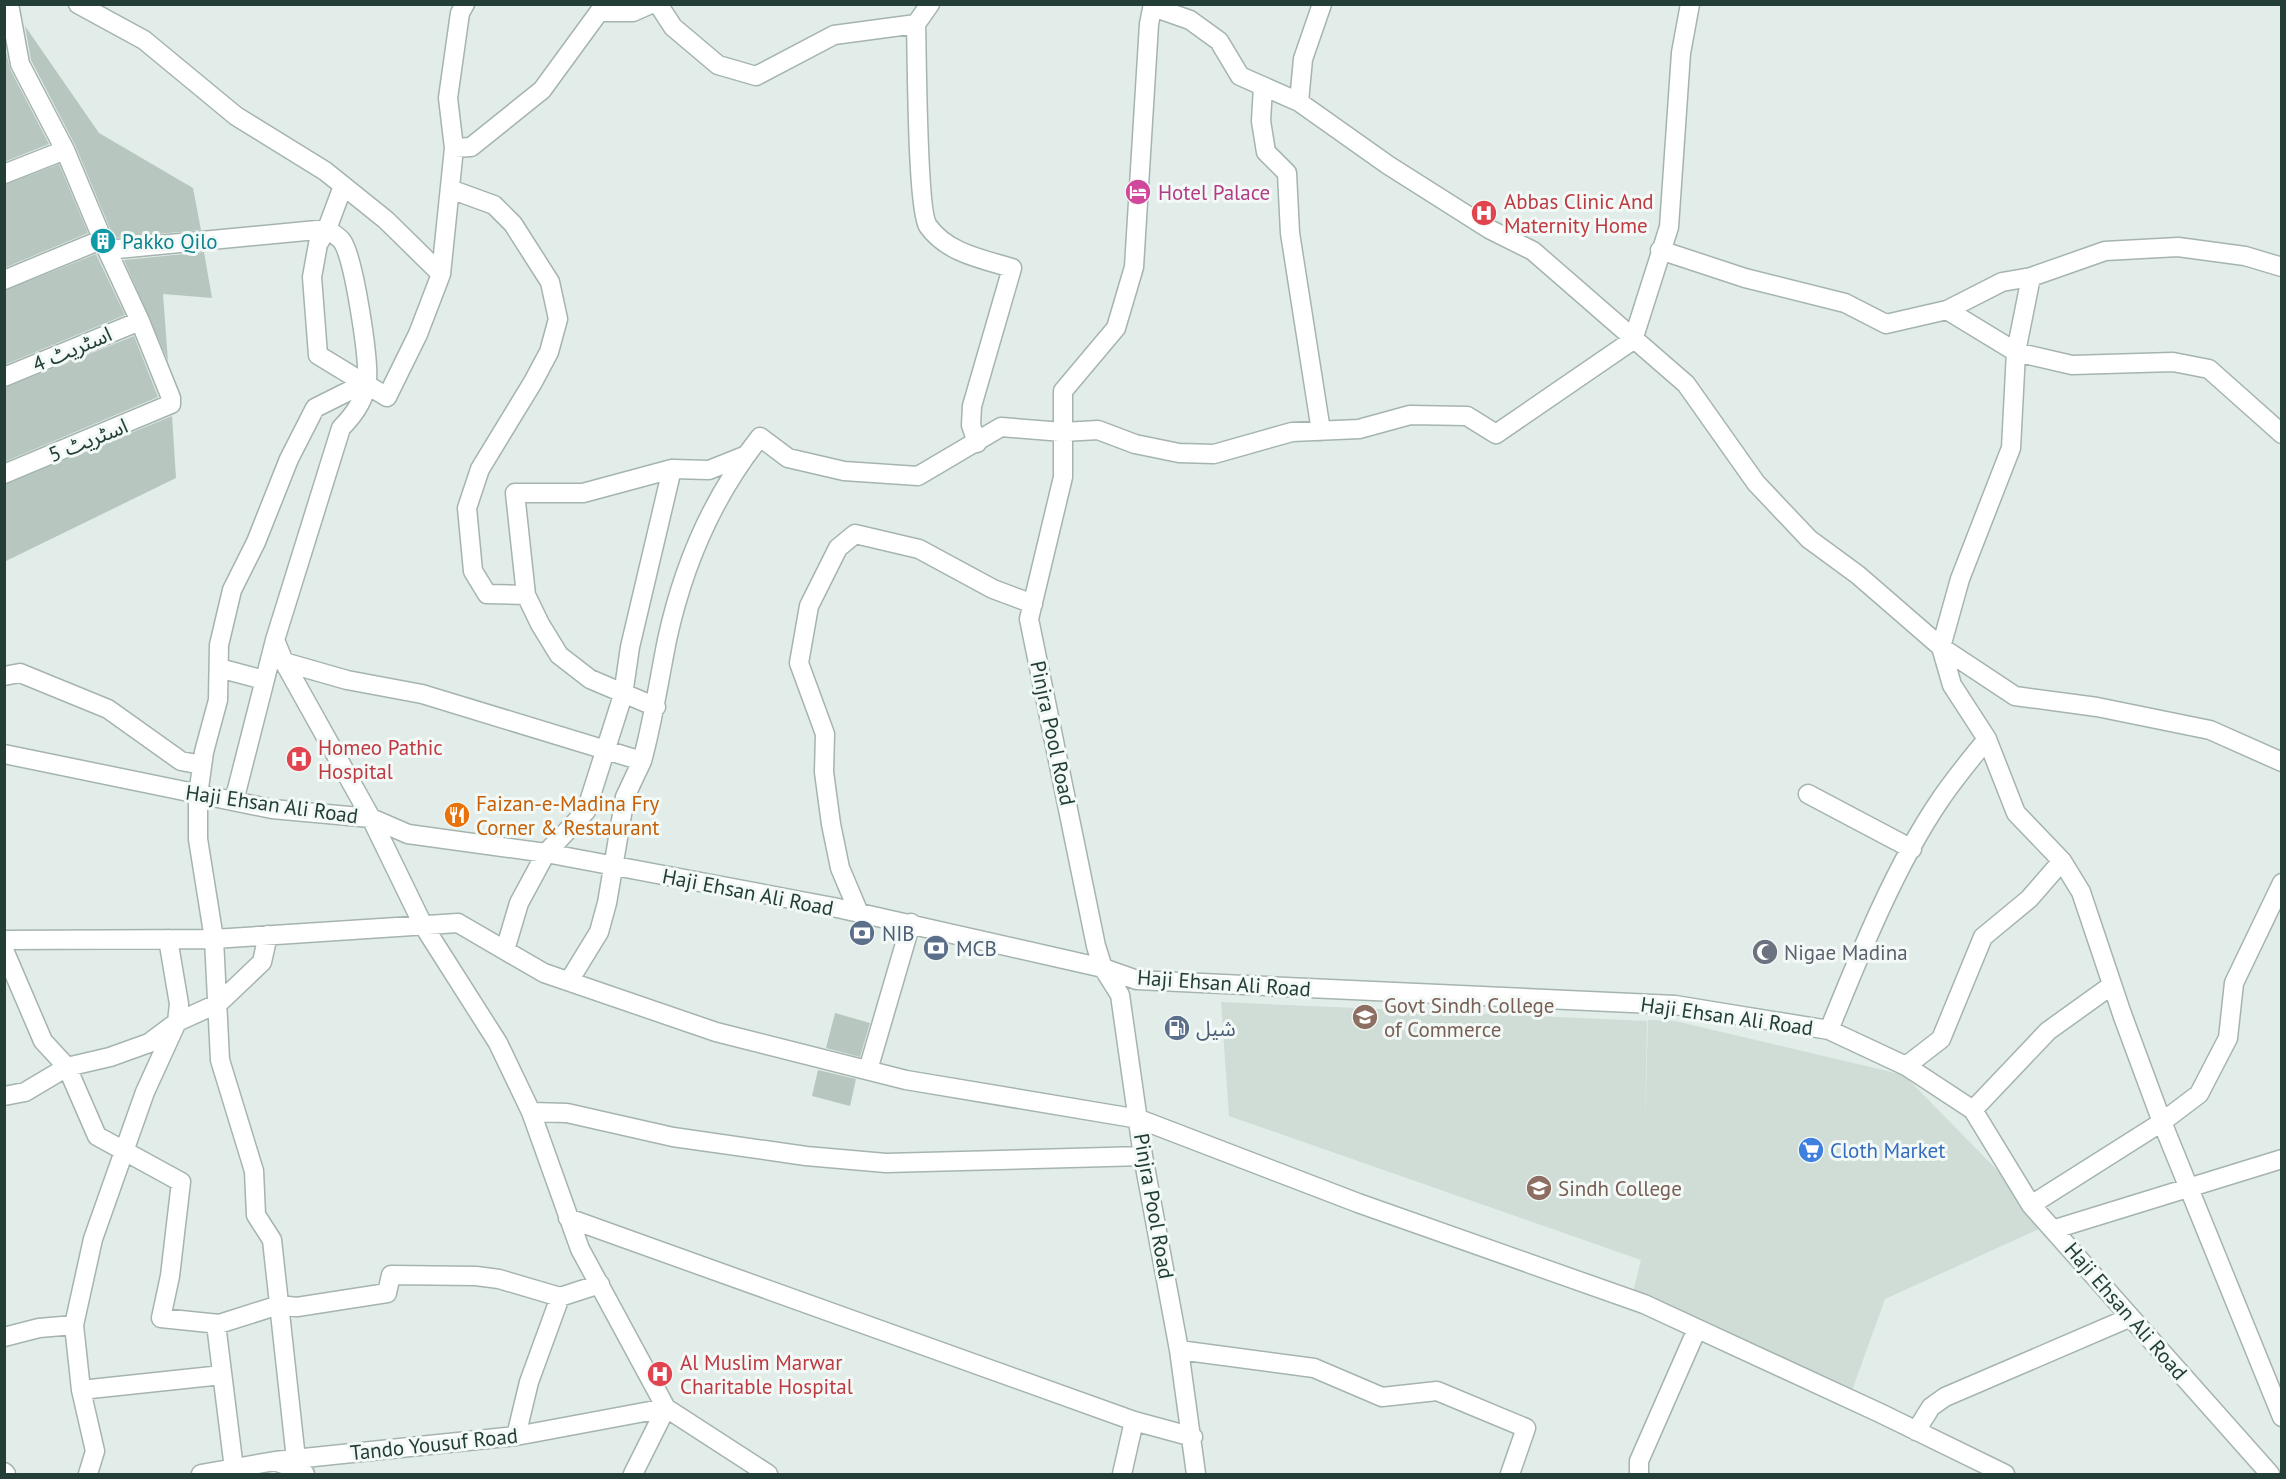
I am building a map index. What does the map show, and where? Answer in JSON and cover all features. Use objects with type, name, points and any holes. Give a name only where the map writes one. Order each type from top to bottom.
[{"type":"street","points":[[9,4],[12,68],[65,150],[140,321]]},
{"type":"street","points":[[78,4],[144,40],[236,116],[325,171],[387,220],[441,274]]},
{"type":"street","points":[[454,148],[471,147],[542,90],[599,12],[633,12],[651,4]]},
{"type":"street","points":[[658,4],[673,27],[718,65],[756,76],[834,35],[916,24]]},
{"type":"street","points":[[930,4],[916,24],[921,175],[926,224],[948,247],[1012,268],[972,406],[971,425],[977,442]]},
{"type":"street","points":[[1299,102],[1303,59],[1322,4]]},
{"type":"street","points":[[569,981],[599,932],[608,903],[612,866],[625,797],[642,761],[656,708],[667,638],[686,574],[707,520],[730,476],[760,437],[788,458],[844,471],[918,476],[1001,428],[1063,432],[1098,430],[1135,444],[1179,453],[1214,454],[1292,432],[1359,429],[1410,416],[1467,416],[1496,434],[1633,340],[1669,227],[1681,53],[1690,4]]},
{"type":"street","points":[[1153,6],[1190,20],[1219,41],[1240,76],[1299,102],[1388,165],[1489,229],[1533,251],[1686,384],[1756,483],[1809,539],[1858,575],[1941,647],[2015,696],[2097,707],[2210,730],[2282,762]]},
{"type":"street","name":"Pinjra Pool Road","points":[[1153,6],[1136,196],[1134,267],[1116,328],[1063,392],[1064,477],[1029,619],[1103,968],[1120,995],[1143,1156],[1179,1350],[1197,1474]]},
{"type":"street","points":[[343,186],[327,229],[318,244],[312,277],[318,355],[367,382],[387,397],[418,334],[441,274],[454,148],[448,98],[461,7]]},
{"type":"street","points":[[1263,87],[1262,122],[1266,152],[1287,173],[1290,232],[1321,431]]},
{"type":"street","points":[[4,174],[65,150]]},
{"type":"street","points":[[450,189],[494,205],[513,224],[550,282],[558,319],[549,352],[480,469],[467,507],[473,571],[487,594],[526,595]]},
{"type":"street","points":[[4,280],[105,245],[327,229],[342,241],[365,337],[367,382],[358,410],[341,428],[275,640],[234,801]]},
{"type":"street","points":[[1660,250],[1745,278],[1845,303],[1886,324],[1947,310],[2002,282],[2031,278],[2105,251],[2178,247],[2245,256],[2282,267]]},
{"type":"street","points":[[2031,278],[2016,352],[2011,448],[1960,579],[1941,647],[1952,685],[1987,739],[2016,813],[2062,861],[2082,892],[2112,985],[2162,1122],[2282,1417]]},
{"type":"street","points":[[1947,310],[2016,352],[2072,365],[2173,362],[2209,369],[2282,434]]},
{"type":"street","name":"اسٹریٹ 4","points":[[4,377],[140,321]]},
{"type":"street","name":"اسٹریٹ 5","points":[[4,474],[171,404],[171,398],[140,321]]},
{"type":"street","points":[[301,1467],[272,1240],[256,1215],[254,1171],[220,1060],[219,1003],[214,939],[198,839],[198,795],[202,765],[218,700],[219,645],[232,590],[256,542],[289,459],[315,408],[367,382]]},
{"type":"street","points":[[656,708],[590,680],[559,655],[526,595],[515,493],[583,492],[672,469],[709,470],[745,455]]},
{"type":"street","points":[[505,950],[519,903],[546,853],[586,811],[607,751],[623,695],[630,647],[672,469]]},
{"type":"street","points":[[860,913],[840,868],[824,772],[825,734],[799,663],[809,606],[838,548],[855,534],[919,549],[993,589],[1033,604]]},
{"type":"street","points":[[275,640],[284,662],[370,818],[423,925],[498,1043],[531,1112],[580,1249],[666,1408],[768,1474]]},
{"type":"street","points":[[284,662],[347,680],[422,694],[642,761]]},
{"type":"street","points":[[219,669],[264,680]]},
{"type":"street","points":[[4,676],[20,674],[108,709],[181,761],[202,765]]},
{"type":"street","points":[[1829,1030],[1857,962],[1911,849],[1940,800],[1987,739]]},
{"type":"street","name":"Haji Ehsan Ali Road","points":[[4,754],[165,789],[272,809],[370,818],[408,834],[546,853],[911,923],[1103,968],[1137,980],[1675,1005],[1829,1030],[1906,1066],[1973,1110],[2031,1205],[2055,1229],[2270,1474]]},
{"type":"street","points":[[165,789],[175,757]]},
{"type":"street","points":[[1808,794],[1911,849]]},
{"type":"street","points":[[1906,1066],[1941,1039],[1983,937],[2029,899],[2062,861]]},
{"type":"street","points":[[2031,1205],[2162,1122],[2199,1094],[2228,1038],[2234,983],[2281,886]]},
{"type":"street","points":[[4,940],[214,939],[458,923],[544,973],[716,1032],[906,1080],[1139,1119],[1358,1203],[1644,1304],[2004,1474]]},
{"type":"street","points":[[868,1070],[911,923]]},
{"type":"street","points":[[4,1096],[25,1092],[67,1067],[111,1057],[149,1043],[177,1022],[219,1003],[262,962],[268,935]]},
{"type":"street","points":[[87,1474],[95,1451],[81,1390],[74,1325],[93,1239],[156,1064],[177,1022],[179,1004],[168,939]]},
{"type":"street","points":[[4,950],[43,1041],[67,1067],[97,1136],[181,1182],[170,1276],[161,1318],[216,1324],[279,1305],[297,1306],[387,1293],[391,1275],[476,1276],[500,1279],[560,1297],[600,1284]]},
{"type":"street","points":[[1973,1110],[2048,1031],[2112,985]]},
{"type":"street","points":[[531,1112],[567,1113],[673,1137],[806,1156],[886,1163],[1143,1156]]},
{"type":"street","points":[[2055,1229],[2282,1160]]},
{"type":"street","points":[[568,1218],[1134,1421],[1193,1437]]},
{"type":"street","points":[[516,1436],[529,1382],[560,1297]]},
{"type":"street","points":[[1916,1431],[1931,1407],[1945,1397],[2131,1317]]},
{"type":"street","points":[[216,1324],[234,1469]]},
{"type":"street","points":[[4,1337],[39,1328],[74,1325]]},
{"type":"street","points":[[1639,1474],[1639,1461],[1697,1329]]},
{"type":"street","points":[[1179,1350],[1314,1368],[1382,1397],[1437,1391],[1526,1428],[1510,1474]]},
{"type":"street","points":[[81,1390],[222,1375]]},
{"type":"street","points":[[633,1474],[666,1408]]},
{"type":"street","name":"Tando Yousuf Road","points":[[201,1474],[275,1461],[301,1467],[516,1436],[666,1408]]},
{"type":"street","points":[[1122,1474],[1134,1421]]},
{"type":"shaded area","points":[[1221,1002],[1647,1021],[1645,1129],[1648,1020],[1675,1021],[1904,1075],[2050,1224],[1885,1299],[1849,1399],[1631,1300],[1641,1260],[1229,1116]]},
{"type":"building","points":[[25,26],[99,133],[193,188],[201,230],[114,238],[75,145],[31,60]]},
{"type":"building","points":[[4,42],[10,69],[49,144],[4,162]]},
{"type":"building","points":[[59,164],[88,233],[4,268],[4,185]]},
{"type":"building","points":[[204,252],[212,298],[163,294],[168,361],[124,260]]},
{"type":"building","points":[[96,254],[125,315],[4,365],[4,291]]},
{"type":"building","points":[[134,336],[158,397],[4,462],[4,388]]},
{"type":"building","points":[[172,416],[176,478],[4,562],[4,485]]},
{"type":"building","points":[[835,1013],[870,1023],[860,1057],[826,1048]]},
{"type":"building","points":[[818,1070],[856,1079],[850,1106],[812,1096]]},
{"type":"place","name":"Hotel Palace","points":[[1138,192]]},
{"type":"place","name":"Abbas Clinic And Maternity Home","points":[[1484,213]]},
{"type":"place","name":"Pakko Qilo","points":[[103,241]]},
{"type":"place","name":"Homeo Pathic Hospital","points":[[299,759]]},
{"type":"place","name":"Faizan-e-Madina Fry Corner & Restaurant","points":[[457,815]]},
{"type":"place","name":"NIB","points":[[862,933]]},
{"type":"place","name":"MCB","points":[[936,948]]},
{"type":"place","name":"Nigae Madina","points":[[1765,952]]},
{"type":"place","name":"Govt Sindh College of Commerce","points":[[1365,1017]]},
{"type":"place","name":"شیل","points":[[1177,1028]]},
{"type":"place","name":"Cloth Market","points":[[1811,1150]]},
{"type":"place","name":"Sindh College","points":[[1539,1188]]},
{"type":"place","name":"Al Muslim Marwar Charitable Hospital","points":[[660,1374]]}]
